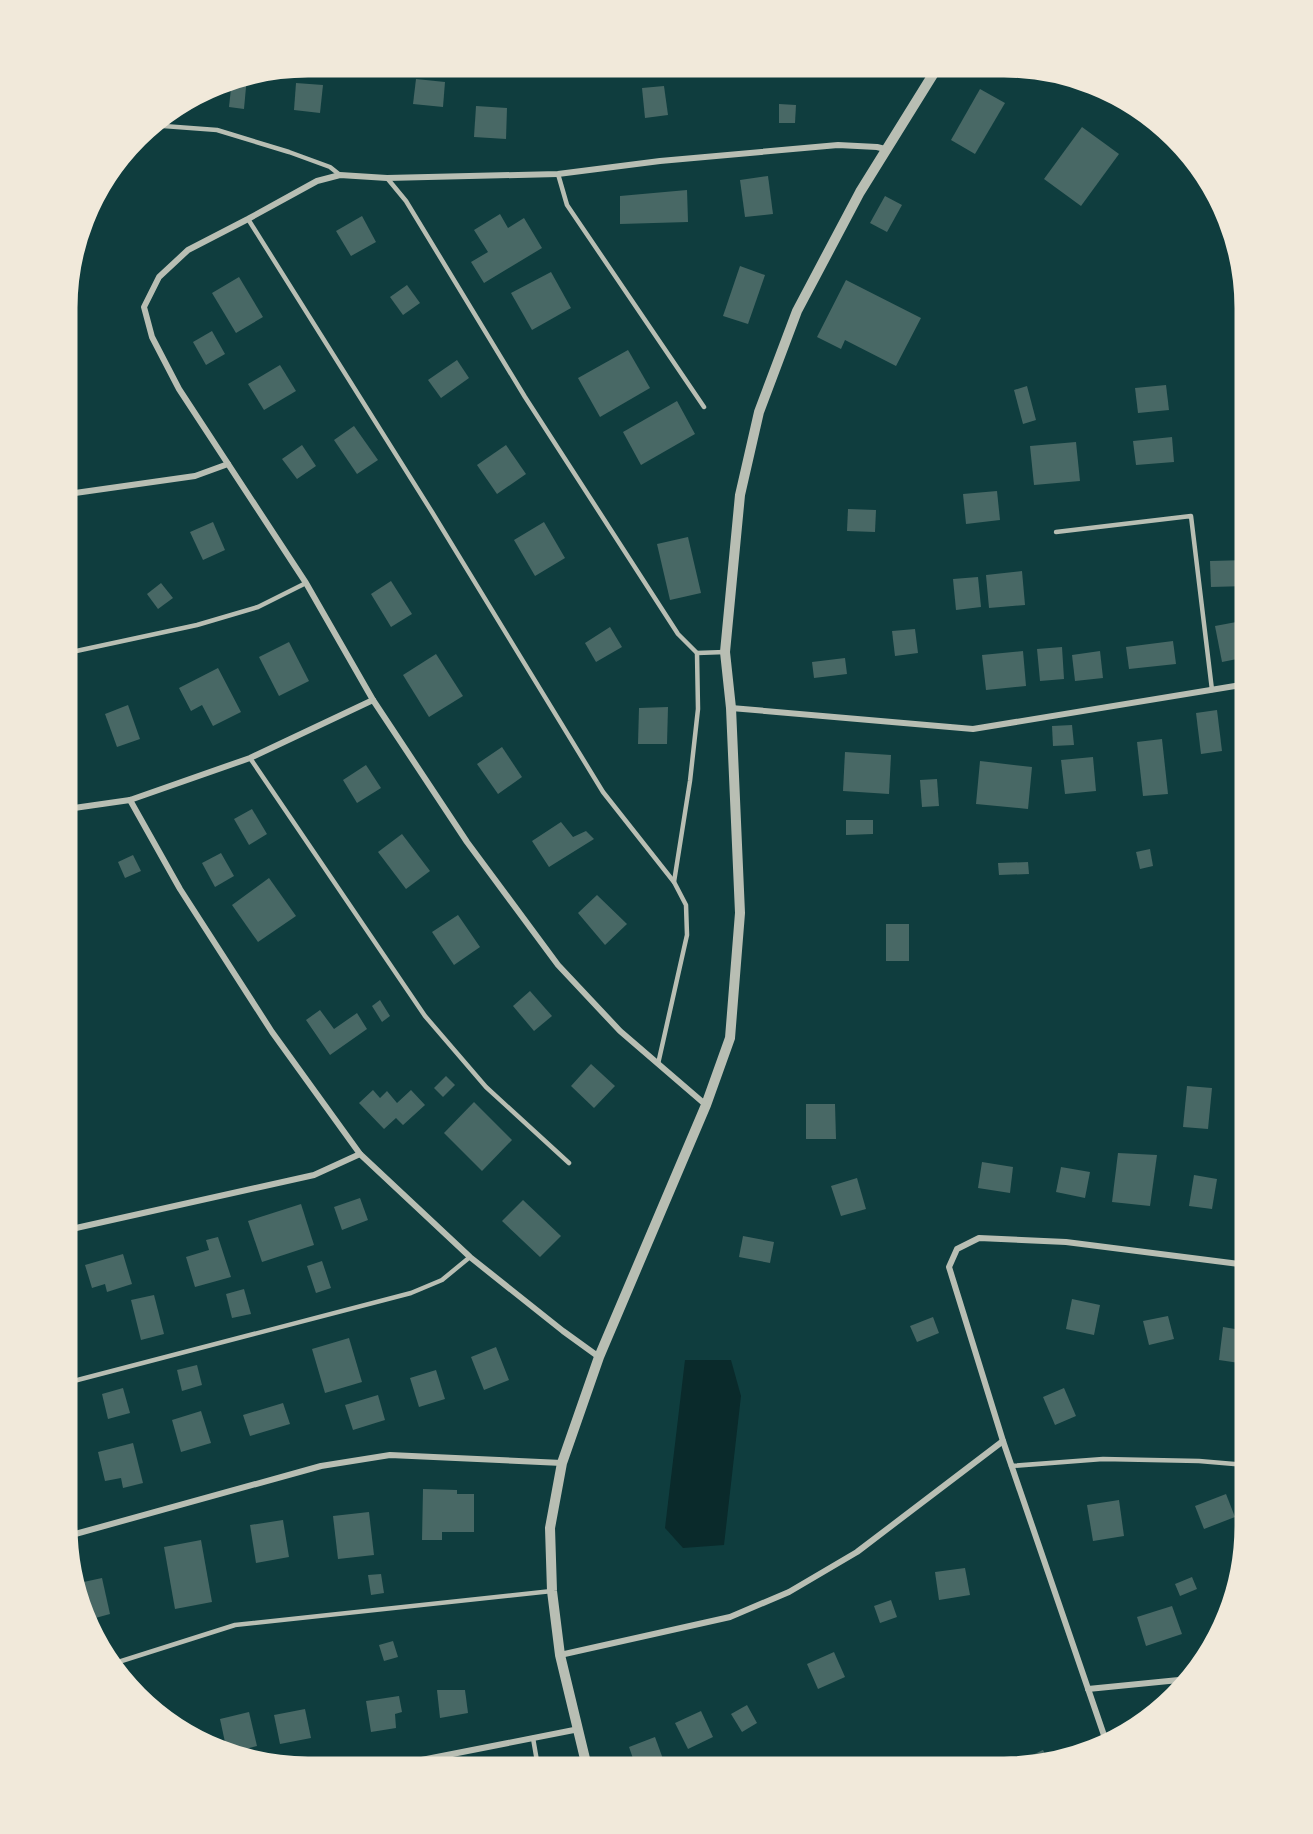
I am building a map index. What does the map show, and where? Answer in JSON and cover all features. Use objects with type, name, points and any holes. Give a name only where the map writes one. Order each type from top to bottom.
[{"type":"street","points":[[585,1758],[560,1655],[552,1591],[550,1528],[562,1463],[599,1357],[706,1105],[730,1038],[740,913],[731,708],[725,652],[740,495],[759,412],[797,311],[860,192],[931,76]]},
{"type":"street","points":[[706,1105],[620,1031],[558,965],[467,842],[373,700],[306,583],[179,389],[152,337],[144,307],[159,277],[188,250],[317,181],[340,175],[387,178],[558,174],[660,161],[838,145],[885,149]]},
{"type":"street","points":[[76,493],[195,476],[228,464]]},
{"type":"street","points":[[731,708],[973,729],[1237,686]]},
{"type":"street","points":[[76,808],[130,800],[250,758],[373,700]]},
{"type":"street","points":[[130,800],[180,889],[272,1032],[360,1154],[470,1257],[599,1357]]},
{"type":"street","points":[[76,1228],[314,1175],[360,1154]]},
{"type":"street","points":[[1104,1735],[1011,1466],[949,1267],[957,1249],[979,1238],[1066,1242],[1237,1264]]},
{"type":"street","points":[[560,1655],[730,1617],[789,1592],[857,1552],[1003,1441]]},
{"type":"street","points":[[77,1534],[321,1466],[390,1455],[562,1463]]},
{"type":"street","points":[[1088,1689],[1177,1680]]},
{"type":"street","points":[[432,1758],[579,1729]]},
{"type":"lane","points":[[165,126],[217,130],[289,152],[330,167],[340,175]]},
{"type":"lane","points":[[558,174],[567,205],[704,407]]},
{"type":"lane","points":[[387,178],[406,201],[525,397],[671,625],[697,653],[698,709],[690,781],[674,882]]},
{"type":"lane","points":[[248,219],[438,522],[603,792],[674,882],[686,905],[687,934],[658,1064]]},
{"type":"lane","points":[[1056,532],[1191,516],[1212,690]]},
{"type":"lane","points":[[76,651],[197,625],[258,607],[306,583]]},
{"type":"lane","points":[[697,653],[725,652]]},
{"type":"lane","points":[[250,758],[425,1016],[486,1087],[569,1163]]},
{"type":"lane","points":[[76,1380],[411,1293],[442,1280],[470,1257]]},
{"type":"lane","points":[[1011,1466],[1103,1460],[1199,1461],[1237,1464]]},
{"type":"lane","points":[[120,1661],[235,1625],[552,1591]]},
{"type":"lane","points":[[533,1738],[536,1758]]},
{"type":"water","points":[[685,1360],[731,1360],[741,1396],[724,1545],[683,1548],[665,1528]]},
{"type":"building","points":[[416,79],[445,82],[443,107],[413,104]]},
{"type":"building","points":[[296,83],[323,85],[320,113],[294,110]]},
{"type":"building","points":[[246,85],[244,109],[229,107],[231,90]]},
{"type":"building","points":[[664,86],[668,115],[645,118],[642,88]]},
{"type":"building","points":[[980,89],[1005,103],[975,154],[951,140]]},
{"type":"building","points":[[779,104],[796,105],[795,123],[779,123]]},
{"type":"building","points":[[476,106],[507,108],[506,139],[474,137]]},
{"type":"building","points":[[1082,127],[1119,154],[1081,206],[1044,179]]},
{"type":"building","points":[[768,176],[773,214],[745,217],[740,180]]},
{"type":"building","points":[[687,190],[688,222],[620,224],[620,196]]},
{"type":"building","points":[[885,196],[902,205],[887,232],[870,223]]},
{"type":"building","points":[[500,214],[508,228],[524,218],[542,248],[484,283],[471,262],[488,252],[474,230]]},
{"type":"building","points":[[362,216],[376,242],[351,256],[336,231]]},
{"type":"building","points":[[740,266],[765,275],[748,324],[723,316]]},
{"type":"building","points":[[551,272],[571,308],[532,330],[511,293]]},
{"type":"building","points":[[239,277],[263,317],[236,333],[212,293]]},
{"type":"building","points":[[846,280],[921,318],[896,366],[845,340],[841,349],[817,337]]},
{"type":"building","points":[[407,285],[420,303],[403,315],[390,297]]},
{"type":"building","points":[[212,331],[225,354],[206,365],[193,342]]},
{"type":"building","points":[[628,350],[650,388],[600,417],[578,378]]},
{"type":"building","points":[[457,360],[469,378],[441,398],[428,380]]},
{"type":"building","points":[[280,365],[296,391],[264,410],[248,384]]},
{"type":"building","points":[[1166,385],[1169,410],[1138,413],[1135,388]]},
{"type":"building","points":[[1027,386],[1036,420],[1023,424],[1014,390]]},
{"type":"building","points":[[677,401],[695,434],[641,465],[623,432]]},
{"type":"building","points":[[354,426],[378,460],[357,474],[334,440]]},
{"type":"building","points":[[1172,437],[1174,462],[1136,465],[1133,441]]},
{"type":"building","points":[[1076,442],[1080,481],[1034,485],[1030,446]]},
{"type":"building","points":[[302,445],[316,466],[297,479],[282,459]]},
{"type":"building","points":[[506,445],[526,474],[497,494],[477,465]]},
{"type":"building","points":[[997,491],[1000,520],[966,524],[963,494]]},
{"type":"building","points":[[848,509],[876,510],[875,532],[847,531]]},
{"type":"building","points":[[213,522],[225,550],[203,560],[190,532]]},
{"type":"building","points":[[544,522],[565,558],[535,576],[514,540]]},
{"type":"building","points":[[688,537],[701,593],[670,600],[657,544]]},
{"type":"building","points":[[1237,560],[1237,586],[1211,587],[1210,561]]},
{"type":"building","points":[[1022,571],[1025,605],[989,608],[986,575]]},
{"type":"building","points":[[978,577],[981,607],[956,610],[953,579]]},
{"type":"building","points":[[391,581],[412,614],[391,627],[371,594]]},
{"type":"building","points":[[161,583],[173,598],[158,609],[147,594]]},
{"type":"building","points":[[1237,622],[1237,659],[1222,662],[1215,626]]},
{"type":"building","points":[[610,627],[622,647],[596,662],[585,643]]},
{"type":"building","points":[[915,629],[918,653],[895,656],[892,631]]},
{"type":"building","points":[[1173,641],[1176,664],[1129,669],[1126,647]]},
{"type":"building","points":[[289,642],[309,681],[279,696],[259,657]]},
{"type":"building","points":[[1062,647],[1064,679],[1040,681],[1037,649]]},
{"type":"building","points":[[1023,651],[1026,686],[986,690],[982,655]]},
{"type":"building","points":[[1100,651],[1103,678],[1075,681],[1072,655]]},
{"type":"building","points":[[436,654],[463,696],[429,717],[403,675]]},
{"type":"building","points":[[845,658],[847,674],[814,678],[812,662]]},
{"type":"building","points":[[218,668],[241,712],[213,726],[202,705],[191,711],[179,688]]},
{"type":"building","points":[[128,705],[140,739],[117,747],[105,714]]},
{"type":"building","points":[[668,707],[667,744],[638,744],[639,708]]},
{"type":"building","points":[[1217,710],[1222,751],[1201,754],[1196,713]]},
{"type":"building","points":[[1072,725],[1074,745],[1053,746],[1052,726]]},
{"type":"building","points":[[1162,739],[1168,794],[1143,796],[1137,742]]},
{"type":"building","points":[[502,747],[522,777],[498,794],[477,764]]},
{"type":"building","points":[[845,752],[891,755],[889,794],[843,791]]},
{"type":"building","points":[[1093,757],[1096,791],[1065,794],[1061,760]]},
{"type":"building","points":[[980,761],[1032,767],[1028,809],[976,804]]},
{"type":"building","points":[[366,765],[381,788],[357,803],[343,780]]},
{"type":"building","points":[[937,779],[939,806],[922,807],[920,780]]},
{"type":"building","points":[[252,809],[267,834],[249,845],[234,819]]},
{"type":"building","points":[[846,820],[873,820],[873,834],[846,835]]},
{"type":"building","points":[[561,822],[573,837],[586,831],[594,839],[549,867],[532,841]]},
{"type":"building","points":[[402,834],[430,871],[406,889],[378,852]]},
{"type":"building","points":[[1150,849],[1153,866],[1140,869],[1136,852]]},
{"type":"building","points":[[221,853],[234,876],[215,887],[202,863]]},
{"type":"building","points":[[133,855],[141,871],[125,878],[118,862]]},
{"type":"building","points":[[1028,862],[1029,874],[999,875],[998,863]]},
{"type":"building","points":[[269,878],[296,916],[258,942],[232,905]]},
{"type":"building","points":[[597,895],[627,924],[605,945],[578,913]]},
{"type":"building","points":[[458,915],[480,947],[454,965],[432,932]]},
{"type":"building","points":[[886,924],[909,924],[909,961],[886,961]]},
{"type":"building","points":[[530,991],[552,1016],[534,1031],[513,1006]]},
{"type":"building","points":[[380,1000],[390,1016],[382,1022],[372,1006]]},
{"type":"building","points":[[320,1010],[334,1029],[357,1013],[367,1029],[330,1055],[306,1020]]},
{"type":"building","points":[[591,1064],[615,1086],[594,1108],[571,1086]]},
{"type":"building","points":[[446,1076],[455,1085],[443,1097],[434,1088]]},
{"type":"building","points":[[1187,1086],[1212,1088],[1208,1129],[1183,1127]]},
{"type":"building","points":[[373,1090],[380,1098],[387,1091],[397,1103],[411,1090],[425,1105],[403,1125],[396,1118],[384,1129],[359,1103]]},
{"type":"building","points":[[474,1102],[512,1140],[482,1171],[444,1133]]},
{"type":"building","points":[[806,1104],[835,1104],[836,1139],[806,1139]]},
{"type":"building","points":[[1118,1153],[1157,1155],[1150,1206],[1112,1202]]},
{"type":"building","points":[[982,1162],[1013,1167],[1010,1193],[978,1188]]},
{"type":"building","points":[[1061,1167],[1090,1172],[1085,1198],[1056,1192]]},
{"type":"building","points":[[1194,1175],[1217,1179],[1212,1209],[1189,1206]]},
{"type":"building","points":[[857,1178],[866,1209],[841,1216],[831,1186]]},
{"type":"building","points":[[360,1198],[368,1220],[342,1230],[334,1207]]},
{"type":"building","points":[[523,1200],[561,1236],[540,1257],[502,1221]]},
{"type":"building","points":[[301,1204],[314,1245],[262,1262],[248,1221]]},
{"type":"building","points":[[743,1236],[774,1242],[770,1263],[739,1257]]},
{"type":"building","points":[[218,1237],[231,1277],[195,1287],[186,1257],[209,1250],[206,1240]]},
{"type":"building","points":[[123,1254],[132,1284],[107,1292],[105,1284],[92,1288],[85,1265]]},
{"type":"building","points":[[322,1261],[331,1288],[316,1293],[307,1266]]},
{"type":"building","points":[[244,1289],[251,1314],[232,1318],[226,1294]]},
{"type":"building","points":[[154,1295],[164,1334],[141,1340],[131,1300]]},
{"type":"building","points":[[1072,1299],[1100,1305],[1094,1335],[1066,1329]]},
{"type":"building","points":[[1168,1316],[1174,1339],[1149,1345],[1143,1321]]},
{"type":"building","points":[[933,1317],[939,1333],[917,1342],[910,1326]]},
{"type":"building","points":[[1223,1327],[1237,1329],[1237,1363],[1219,1360]]},
{"type":"building","points":[[349,1338],[362,1382],[325,1393],[312,1349]]},
{"type":"building","points":[[496,1347],[509,1380],[484,1390],[471,1357]]},
{"type":"building","points":[[197,1365],[202,1385],[182,1391],[177,1370]]},
{"type":"building","points":[[436,1370],[445,1399],[419,1407],[410,1378]]},
{"type":"building","points":[[123,1388],[130,1413],[108,1419],[102,1394]]},
{"type":"building","points":[[1064,1388],[1076,1416],[1055,1425],[1043,1397]]},
{"type":"building","points":[[378,1395],[385,1420],[353,1430],[345,1405]]},
{"type":"building","points":[[283,1403],[290,1424],[250,1436],[243,1415]]},
{"type":"building","points":[[201,1411],[211,1443],[181,1452],[172,1420]]},
{"type":"building","points":[[133,1443],[143,1483],[123,1488],[121,1478],[105,1481],[98,1452]]},
{"type":"building","points":[[423,1489],[457,1490],[457,1494],[474,1494],[474,1532],[442,1532],[442,1540],[422,1540]]},
{"type":"building","points":[[1226,1494],[1235,1517],[1204,1529],[1195,1506]]},
{"type":"building","points":[[1119,1500],[1124,1536],[1093,1541],[1087,1505]]},
{"type":"building","points":[[369,1512],[374,1555],[338,1559],[333,1516]]},
{"type":"building","points":[[283,1520],[289,1557],[256,1563],[250,1525]]},
{"type":"building","points":[[201,1540],[212,1602],[175,1609],[164,1547]]},
{"type":"building","points":[[965,1568],[970,1595],[939,1600],[935,1572]]},
{"type":"building","points":[[381,1574],[384,1593],[371,1595],[368,1575]]},
{"type":"building","points":[[1192,1577],[1197,1589],[1180,1596],[1175,1584]]},
{"type":"building","points":[[102,1578],[110,1614],[96,1618],[83,1582]]},
{"type":"building","points":[[891,1600],[897,1617],[880,1623],[874,1606]]},
{"type":"building","points":[[1172,1606],[1182,1634],[1146,1646],[1137,1617]]},
{"type":"building","points":[[393,1641],[398,1657],[384,1661],[379,1645]]},
{"type":"building","points":[[834,1652],[845,1677],[818,1689],[807,1664]]},
{"type":"building","points":[[437,1690],[465,1690],[468,1713],[440,1718]]},
{"type":"building","points":[[399,1696],[402,1712],[395,1714],[396,1728],[371,1732],[366,1701]]},
{"type":"building","points":[[747,1705],[757,1723],[742,1732],[731,1714]]},
{"type":"building","points":[[305,1709],[311,1738],[280,1744],[274,1715]]},
{"type":"building","points":[[701,1711],[713,1737],[688,1749],[675,1723]]},
{"type":"building","points":[[249,1712],[257,1746],[245,1749],[225,1742],[220,1719]]},
{"type":"building","points":[[655,1737],[663,1758],[633,1758],[629,1747]]},
{"type":"building","points":[[1043,1750],[1045,1754],[1035,1756],[1029,1756]]}]
